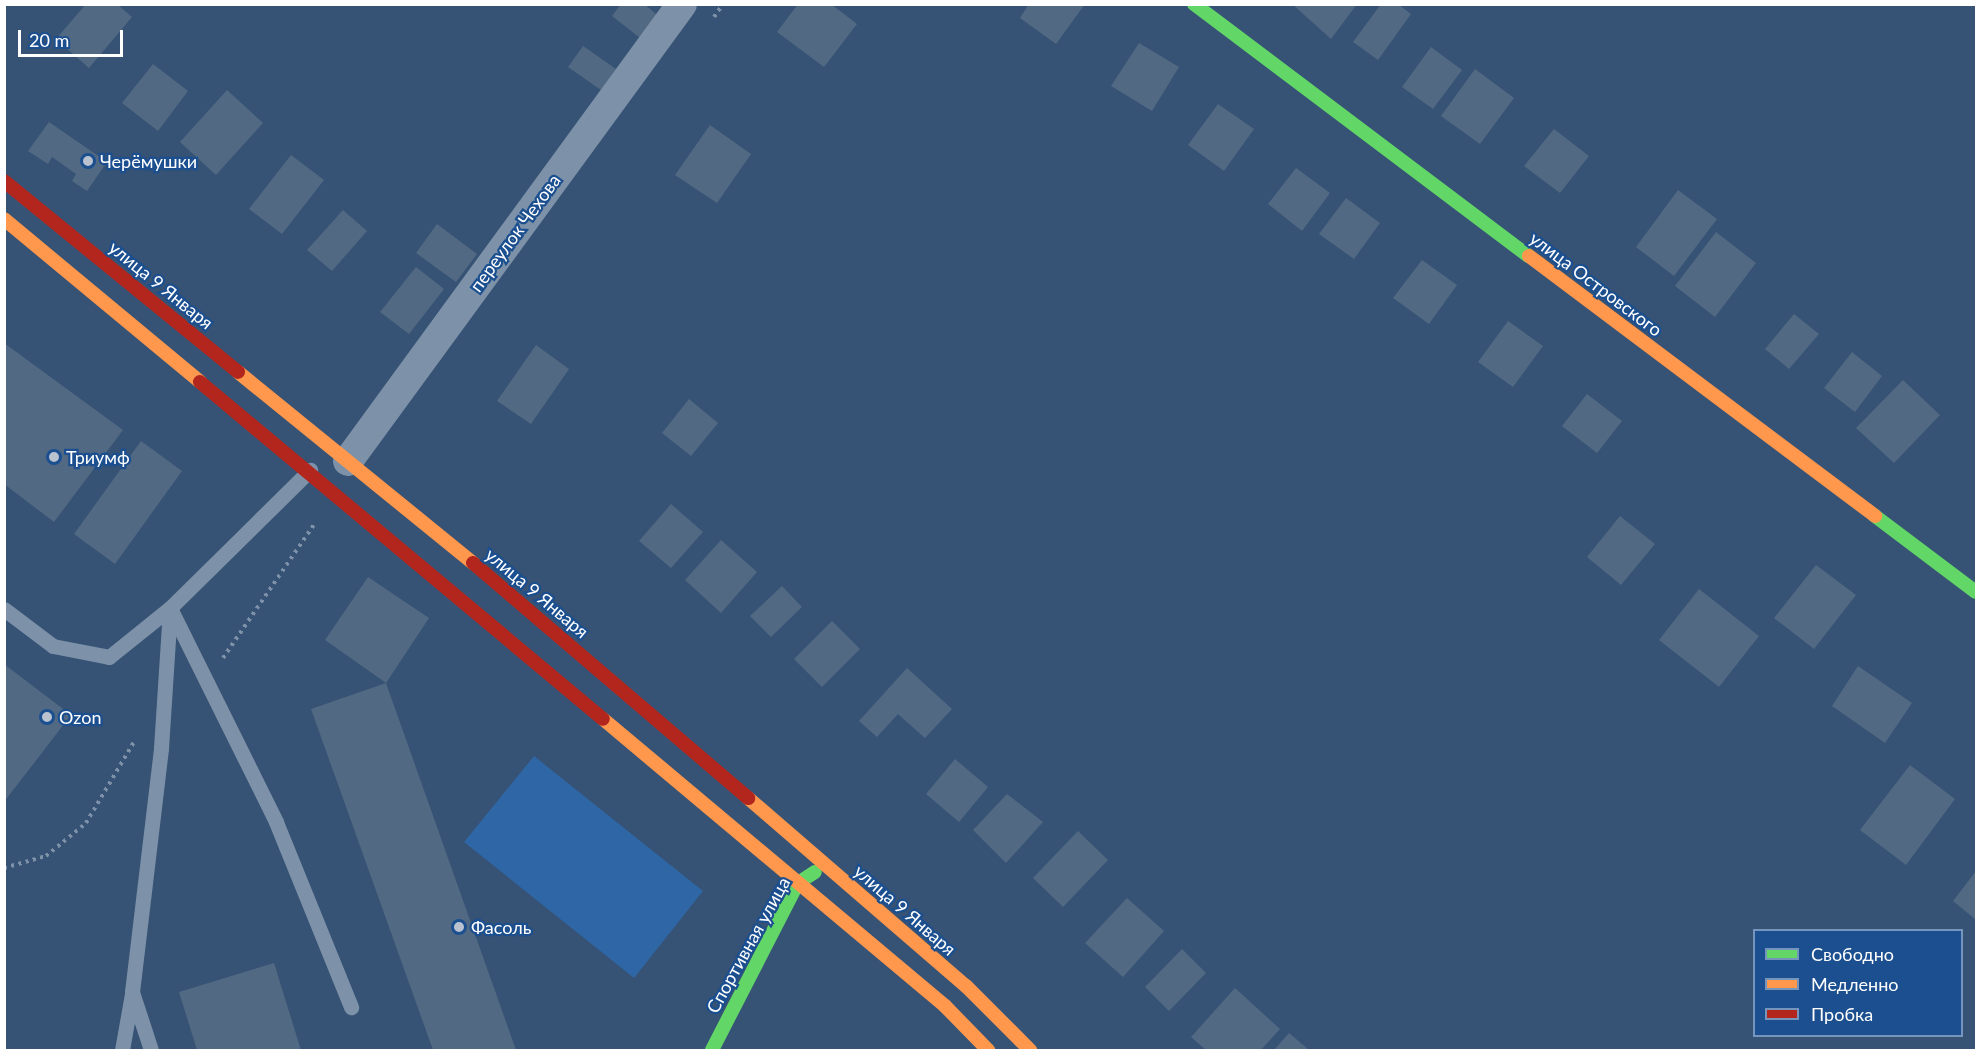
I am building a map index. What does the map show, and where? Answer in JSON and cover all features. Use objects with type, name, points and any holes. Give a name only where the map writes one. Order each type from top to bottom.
[{"type":"main road","name":"улица Островского","points":[[1194,4],[1977,592]]},
{"type":"main road","name":"улица 9 Января","points":[[4,181],[530,609],[966,986],[1030,1050]]},
{"type":"main road","points":[[4,219],[309,470],[945,1006],[988,1050]]},
{"type":"main road","name":"Спортивная улица","points":[[712,1050],[798,883],[825,864]]},
{"type":"street","name":"переулок Чехова","points":[[348,461],[682,4]]},
{"type":"lane","points":[[4,609],[53,646],[109,657],[170,608],[309,470],[348,461]]},
{"type":"lane","points":[[122,1050],[132,992],[161,748],[170,608]]},
{"type":"lane","points":[[170,608],[276,822],[351,1007]]},
{"type":"lane","points":[[132,992],[151,1050]]},
{"type":"path","points":[[4,868],[46,856],[86,823],[137,735]]},
{"type":"shaded area","points":[[534,756],[703,891],[634,978],[464,842]]},
{"type":"building","points":[[86,4],[117,4],[132,17],[89,68],[56,39]]},
{"type":"building","points":[[621,4],[644,4],[662,19],[644,41],[612,16]]},
{"type":"building","points":[[798,4],[831,4],[857,24],[824,67],[777,32]]},
{"type":"building","points":[[1029,4],[1085,4],[1056,44],[1020,18]]},
{"type":"building","points":[[1292,4],[1357,4],[1331,39]]},
{"type":"building","points":[[1381,4],[1398,4],[1411,14],[1378,60],[1353,42]]},
{"type":"building","points":[[1139,43],[1179,67],[1152,111],[1111,86]]},
{"type":"building","points":[[583,46],[616,69],[601,90],[568,67]]},
{"type":"building","points":[[1431,47],[1462,70],[1433,109],[1402,87]]},
{"type":"building","points":[[153,64],[188,91],[158,131],[122,103]]},
{"type":"building","points":[[1475,69],[1514,98],[1480,144],[1441,116]]},
{"type":"building","points":[[227,90],[263,123],[216,175],[180,142]]},
{"type":"building","points":[[1218,104],[1254,129],[1224,171],[1188,145]]},
{"type":"building","points":[[49,122],[107,162],[87,191],[72,181],[76,174],[52,157],[48,164],[28,151]]},
{"type":"building","points":[[710,125],[751,154],[717,203],[675,175]]},
{"type":"building","points":[[1554,129],[1589,156],[1560,193],[1524,166]]},
{"type":"building","points":[[291,155],[324,180],[282,234],[249,209]]},
{"type":"building","points":[[1296,168],[1330,193],[1302,231],[1268,204]]},
{"type":"building","points":[[1678,190],[1717,219],[1674,276],[1636,247]]},
{"type":"building","points":[[1346,198],[1380,223],[1354,259],[1319,234]]},
{"type":"building","points":[[343,210],[367,231],[332,271],[307,250]]},
{"type":"building","points":[[437,224],[477,254],[456,282],[416,253]]},
{"type":"building","points":[[1716,232],[1756,263],[1715,317],[1675,286]]},
{"type":"building","points":[[1422,260],[1457,285],[1429,324],[1393,298]]},
{"type":"building","points":[[416,267],[444,289],[409,334],[380,312]]},
{"type":"building","points":[[1794,314],[1819,334],[1789,369],[1765,349]]},
{"type":"building","points":[[1508,321],[1543,346],[1513,387],[1478,362]]},
{"type":"building","name":"Триумф","points":[[4,343],[123,430],[54,522],[4,484]]},
{"type":"building","points":[[536,345],[569,369],[531,424],[497,401]]},
{"type":"building","points":[[1852,352],[1882,376],[1855,412],[1824,388]]},
{"type":"building","points":[[1903,380],[1940,415],[1894,463],[1856,428]]},
{"type":"building","points":[[1587,394],[1622,421],[1597,453],[1562,426]]},
{"type":"building","points":[[689,399],[718,423],[691,456],[662,433]]},
{"type":"building","points":[[141,441],[182,471],[115,564],[74,534]]},
{"type":"building","points":[[671,504],[703,532],[671,568],[639,541]]},
{"type":"building","points":[[1620,516],[1655,544],[1621,585],[1587,557]]},
{"type":"building","points":[[721,540],[757,572],[721,613],[685,580]]},
{"type":"building","points":[[1816,565],[1856,595],[1814,649],[1774,618]]},
{"type":"building","points":[[368,577],[429,618],[386,683],[325,640]]},
{"type":"building","points":[[782,586],[802,607],[771,637],[750,616]]},
{"type":"building","points":[[1699,589],[1759,636],[1719,687],[1659,640]]},
{"type":"building","points":[[832,621],[860,649],[822,687],[794,659]]},
{"type":"building","points":[[4,664],[71,715],[4,802]]},
{"type":"building","points":[[1858,666],[1912,703],[1885,743],[1832,706]]},
{"type":"building","points":[[907,668],[952,709],[925,738],[898,714],[877,737],[859,721]]},
{"type":"building","points":[[386,683],[516,1050],[433,1050],[311,709]]},
{"type":"building","points":[[955,759],[988,787],[959,822],[926,794]]},
{"type":"building","points":[[1910,765],[1955,799],[1906,865],[1860,830]]},
{"type":"building","points":[[1007,794],[1043,822],[1006,863],[973,830]]},
{"type":"building","points":[[1078,831],[1108,860],[1063,907],[1033,878]]},
{"type":"building","points":[[1976,871],[1976,920],[1953,901]]},
{"type":"building","points":[[1127,898],[1164,931],[1123,977],[1085,943]]},
{"type":"building","points":[[1182,949],[1206,973],[1169,1011],[1145,987]]},
{"type":"building","points":[[274,963],[301,1050],[197,1050],[179,992]]},
{"type":"building","points":[[1235,988],[1280,1029],[1261,1050],[1206,1050],[1191,1037]]},
{"type":"building","points":[[1289,1033],[1309,1050],[1274,1050]]},
{"type":"traffic: fast","points":[[1194,4],[1529,256]]},
{"type":"traffic: fast","points":[[1875,516],[1976,592]]},
{"type":"traffic: fast","points":[[712,1050],[798,883],[815,872]]},
{"type":"traffic: slow","points":[[4,219],[200,382]]},
{"type":"traffic: slow","points":[[1529,256],[1875,516]]},
{"type":"traffic: slow","points":[[238,372],[473,563]]},
{"type":"traffic: slow","points":[[603,719],[945,1006],[988,1050]]},
{"type":"traffic: slow","points":[[748,798],[966,986],[1030,1050]]},
{"type":"traffic: jam","points":[[4,181],[238,372]]},
{"type":"traffic: jam","points":[[200,382],[603,719]]},
{"type":"traffic: jam","points":[[473,563],[748,798]]},
{"type":"place","name":"Черёмушки","points":[[88,161]]},
{"type":"place","name":"Триумф","points":[[54,457]]},
{"type":"place","name":"Ozon","points":[[47,717]]},
{"type":"place","name":"Фасоль","points":[[459,927]]}]
